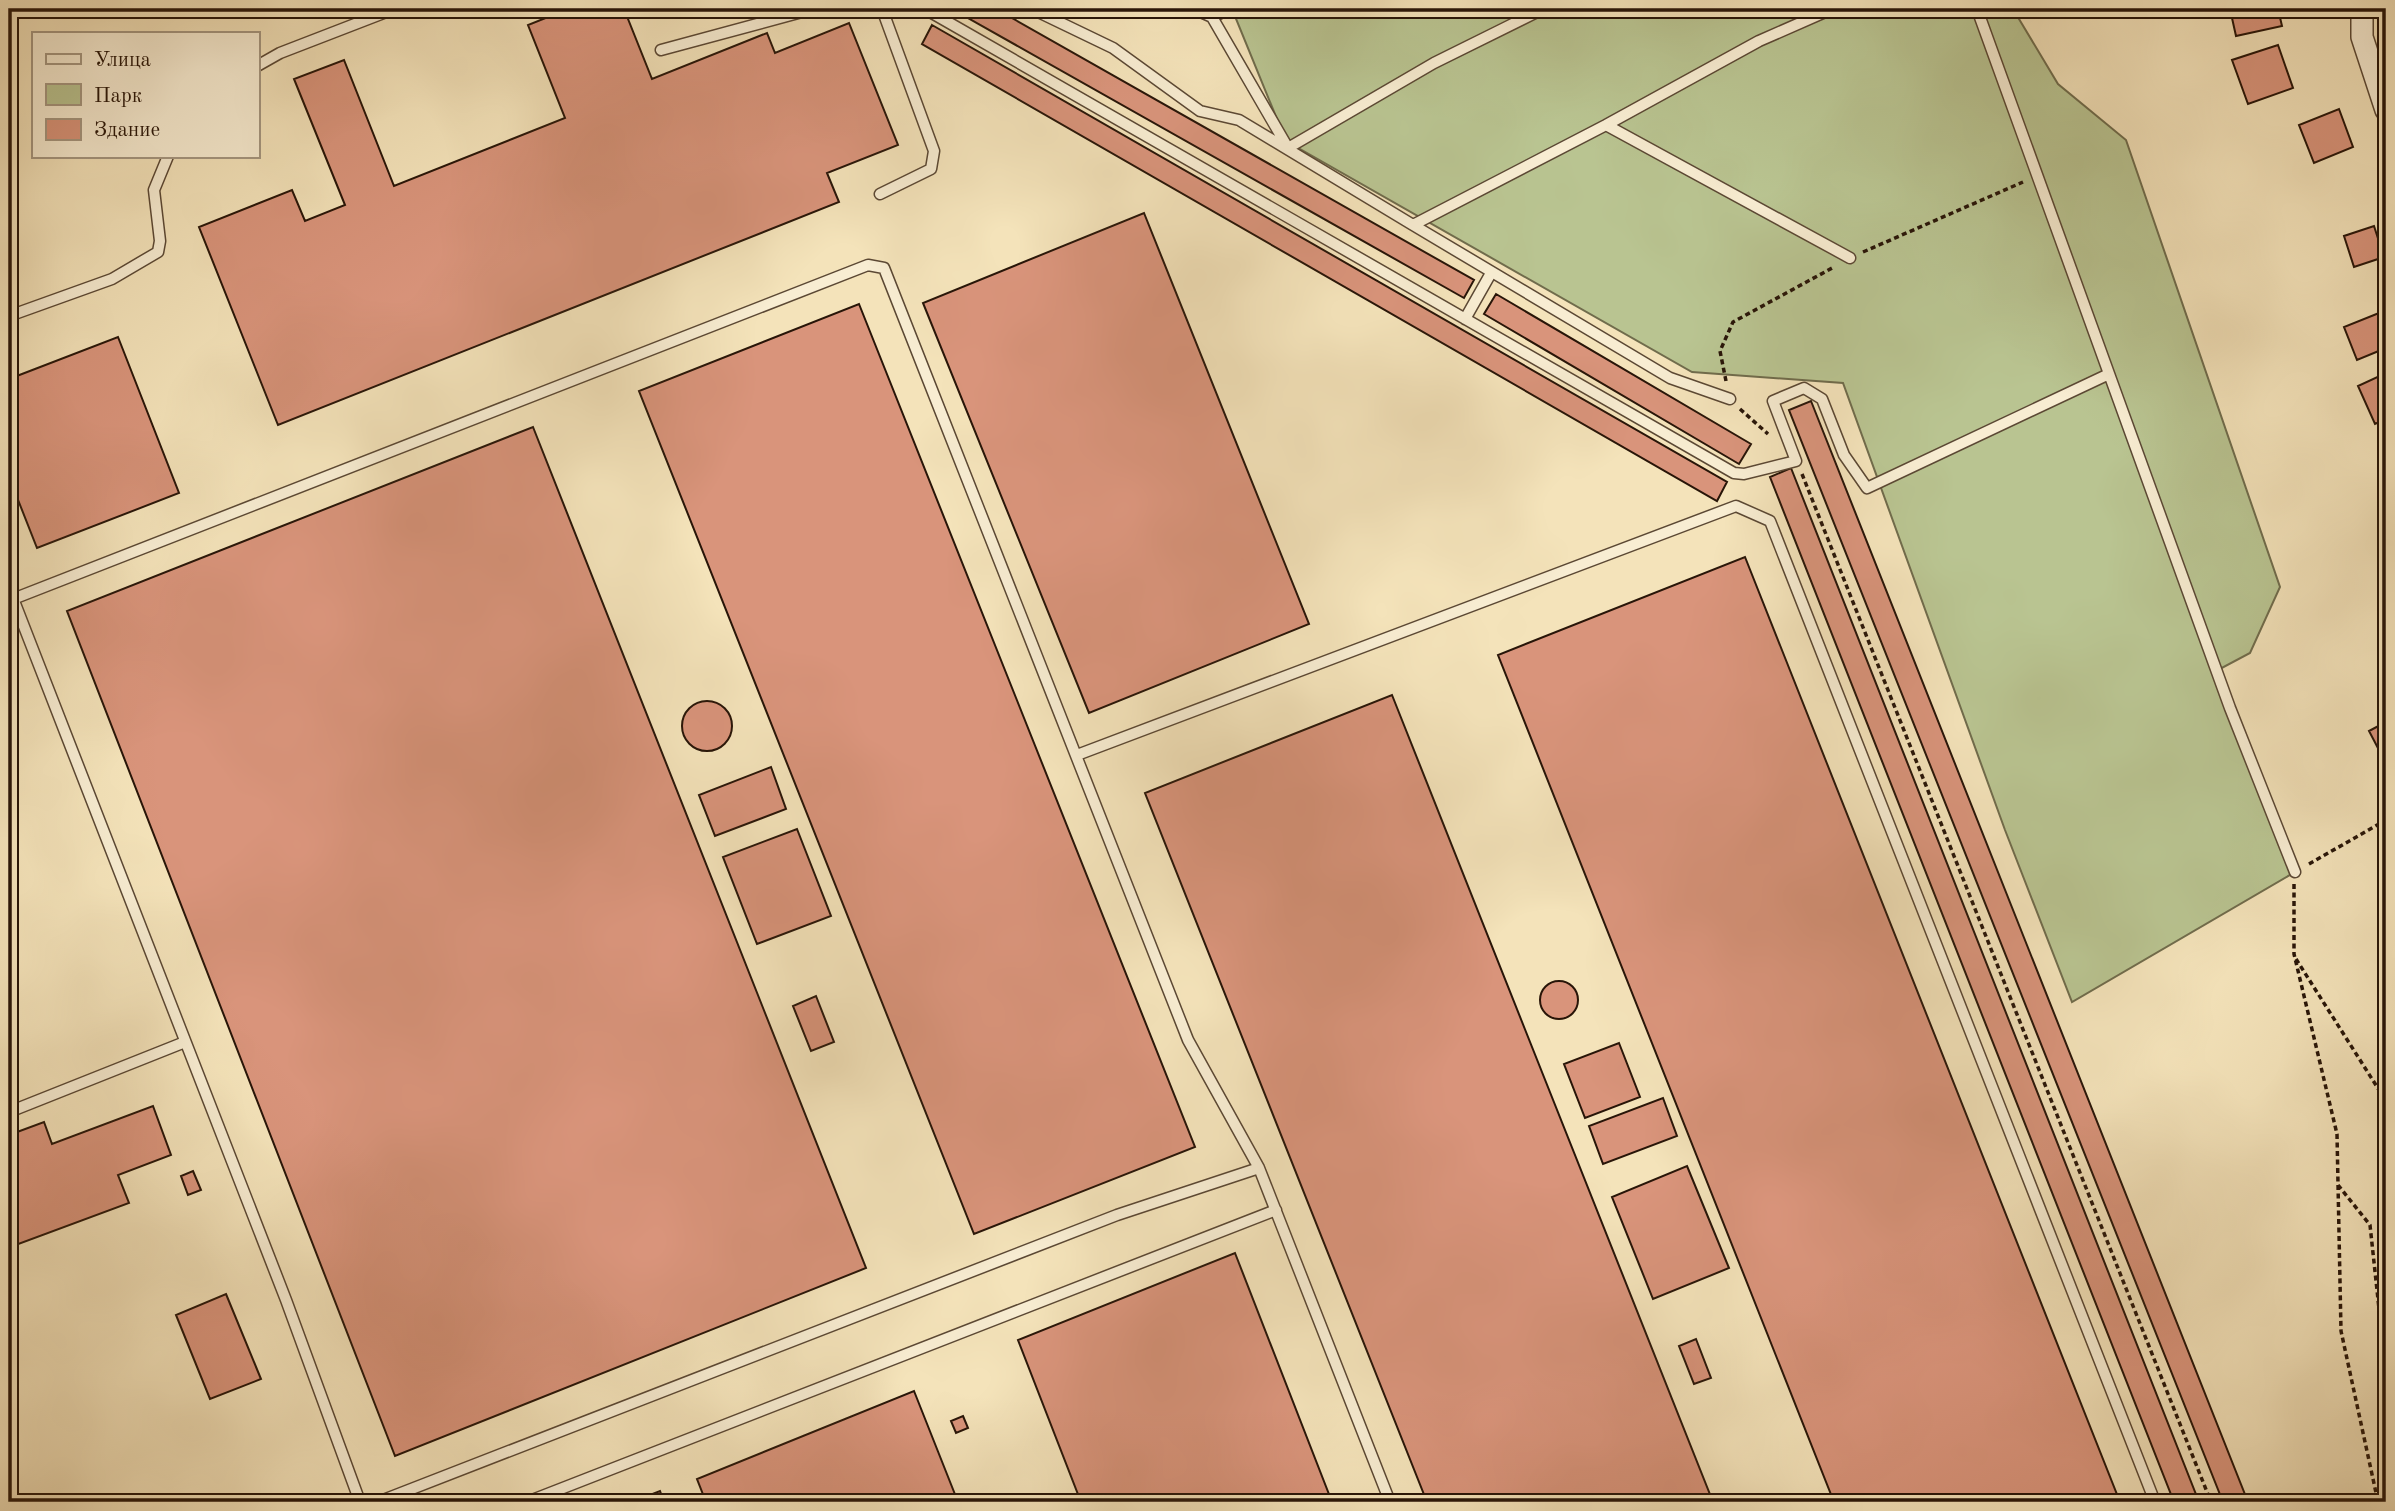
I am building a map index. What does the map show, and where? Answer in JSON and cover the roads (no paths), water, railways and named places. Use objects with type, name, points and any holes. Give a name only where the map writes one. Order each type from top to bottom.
[{"type":"street","points":[[2362,9],[2362,37],[2386,110]]},
{"type":"lane","points":[[259,65],[280,52],[394,9]]},
{"type":"lane","points":[[661,50],[813,9]]},
{"type":"lane","points":[[880,194],[931,169],[934,151],[882,9]]},
{"type":"lane","points":[[925,9],[1734,474],[1796,461],[1773,401],[1804,388],[1822,399],[1844,455],[1867,488],[2109,374]]},
{"type":"lane","points":[[1032,9],[1113,48],[1200,111],[1239,120],[1288,148],[1491,273],[1670,378],[1730,399]]},
{"type":"lane","points":[[1194,9],[1212,17],[1288,148]]},
{"type":"lane","points":[[1212,17],[1229,9]]},
{"type":"lane","points":[[1288,148],[1434,63],[1543,9]]},
{"type":"lane","points":[[1413,226],[1759,41],[1832,9]]},
{"type":"lane","points":[[1977,9],[2230,708],[2295,872]]},
{"type":"lane","points":[[1606,125],[1850,258]]},
{"type":"lane","points":[[9,316],[113,279],[158,252],[160,241],[154,190],[167,158]]},
{"type":"lane","points":[[13,599],[868,265],[884,268],[1188,1040],[1259,1168],[1390,1502]]},
{"type":"lane","points":[[1465,319],[1491,273]]},
{"type":"lane","points":[[1077,755],[1737,506],[1770,521],[2155,1502]]},
{"type":"lane","points":[[9,588],[360,1502]]},
{"type":"lane","points":[[9,1112],[185,1042]]},
{"type":"lane","points":[[378,1502],[1117,1215],[1259,1168]]},
{"type":"lane","points":[[527,1502],[1276,1210]]}]
